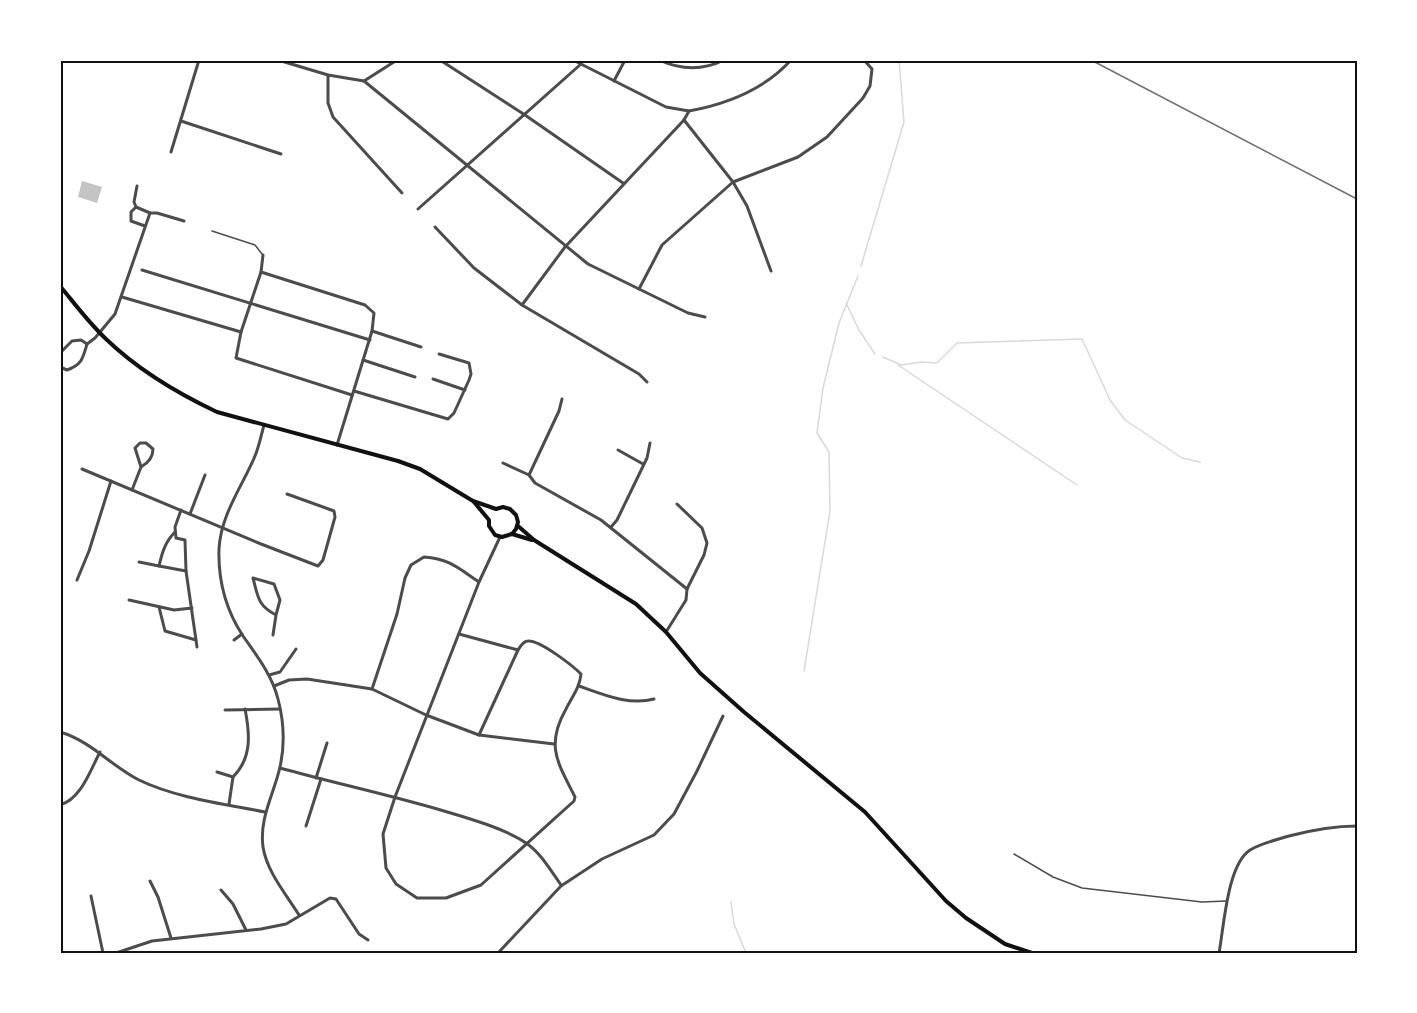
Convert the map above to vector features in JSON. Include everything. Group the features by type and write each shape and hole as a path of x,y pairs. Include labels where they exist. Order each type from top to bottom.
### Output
{"main road":[{"path":"60,286 99,332 162,382 217,412 420,469 473,501 496,509 507,508 513,512 518,526 534,540 636,604 666,632 708,681 865,812 946,901 966,918 1005,944 1032,953"},
{"path":"473,501 489,520"},
{"path":"496,509 491,513 489,526 497,536 512,534 534,540"},
{"path":"512,534 518,526"}],"street":[{"path":"171,152 199,60"},
{"path":"278,60 328,75 364,81 588,264 688,313 705,317"},
{"path":"364,81 398,60"},
{"path":"440,60 624,183"},
{"path":"573,60 666,107 689,111 712,106 751,91 771,79 791,60"},
{"path":"614,81 624,60"},
{"path":"658,60 677,67 697,68 724,60"},
{"path":"639,290 662,245 733,182 798,157 827,137 855,108 870,86 872,69 864,60"},
{"path":"418,209 581,64"},
{"path":"328,75 328,103 333,117 402,193"},
{"path":"522,305 565,247 684,120 689,111"},
{"path":"684,120 733,182 747,206 771,271"},
{"path":"181,121 281,153"},
{"path":"138,186 134,202 136,207 150,213 184,221"},
{"path":"136,207 131,212 131,221 145,226"},
{"path":"60,367 67,370 77,366 87,344 95,339 115,314 150,213"},
{"path":"435,227 474,268 522,305 639,374 647,382"},
{"path":"262,255 261,272 236,358 352,395"},
{"path":"142,270 370,340"},
{"path":"261,272 364,305 374,313 370,340 337,445"},
{"path":"122,297 242,332"},
{"path":"372,331 421,347"},
{"path":"60,353 72,341 81,340 87,344"},
{"path":"354,391 448,418 454,413 471,374 469,363 440,354"},
{"path":"363,360 415,377"},
{"path":"433,379 465,390"},
{"path":"529,475 559,411 562,399"},
{"path":"264,425 254,457 236,491 223,528 219,550 220,576 224,597 231,615 269,675 280,709 284,736 280,768 265,812 262,832 265,855 299,915"},
{"path":"132,490 141,467 135,448 140,443 146,443 153,449 153,453 147,464 141,467"},
{"path":"611,527 617,520 643,464 650,443"},
{"path":"618,450 643,464"},
{"path":"503,463 529,475 535,483 611,527 687,589"},
{"path":"82,469 318,566 323,560 334,511 286,494"},
{"path":"190,514 205,475"},
{"path":"77,580 89,551 111,481"},
{"path":"666,632 686,600 687,589 704,555 707,543 702,528 677,504"},
{"path":"159,566 163,550 175,530 181,510"},
{"path":"175,530 176,538 185,540 186,571 197,647"},
{"path":"479,735 518,650 528,641 540,645 581,674 579,686 564,712 554,744 558,761 574,801 481,885 446,898 417,898 396,884 386,868 383,834 426,715 497,536"},
{"path":"372,689 397,614 405,578 411,566 424,557 439,558 448,561 479,582"},
{"path":"139,562 186,571"},
{"path":"273,635 280,600 274,584 253,578 258,600 265,609 276,615"},
{"path":"129,600 174,610 192,608"},
{"path":"159,608 165,631 196,639"},
{"path":"234,640 242,634"},
{"path":"459,634 518,650"},
{"path":"269,675 280,672 296,649"},
{"path":"274,686 289,680 307,679 372,689 426,715 479,735 554,744"},
{"path":"579,686 606,696 631,701 642,702 654,699"},
{"path":"229,804 233,777 244,763 248,748 249,728 245,709"},
{"path":"225,710 280,709"},
{"path":"498,953 561,886 602,859 654,835 674,814 698,771 723,716"},
{"path":"60,732 83,741 136,778 150,785 176,793 265,812"},
{"path":"306,826 327,743"},
{"path":"60,805 69,802 75,796 100,752"},
{"path":"280,768 476,820 526,843 545,862 561,886"},
{"path":"217,772 233,777"},
{"path":"1219,953 1234,870 1248,851 1265,843 1315,829 1357,826"},
{"path":"150,880 171,938"},
{"path":"221,890 233,904 246,930"},
{"path":"92,896 103,953"},
{"path":"116,953 152,941 286,924 330,898 336,899 359,934 368,940"}],"lane":[{"path":"212,231 255,244 262,255"},
{"path":"1014,854 1053,877 1082,888 1202,902 1227,901"}],"building":[{"path":"82,181 102,187 97,203 78,197"}],"waterway":[{"path":"861,266 904,122 899,60"},
{"path":"804,671 830,511 829,452 817,433 823,388 839,323 858,276"},
{"path":"846,303 859,330 875,354"},
{"path":"883,357 901,365 921,362 937,363 957,343 1082,339 1110,400 1125,420 1182,458 1200,462"},
{"path":"898,365 1077,485"},
{"path":"731,902 734,924 746,953"}],"railway":[{"path":"1091,60 1357,199"}]}
